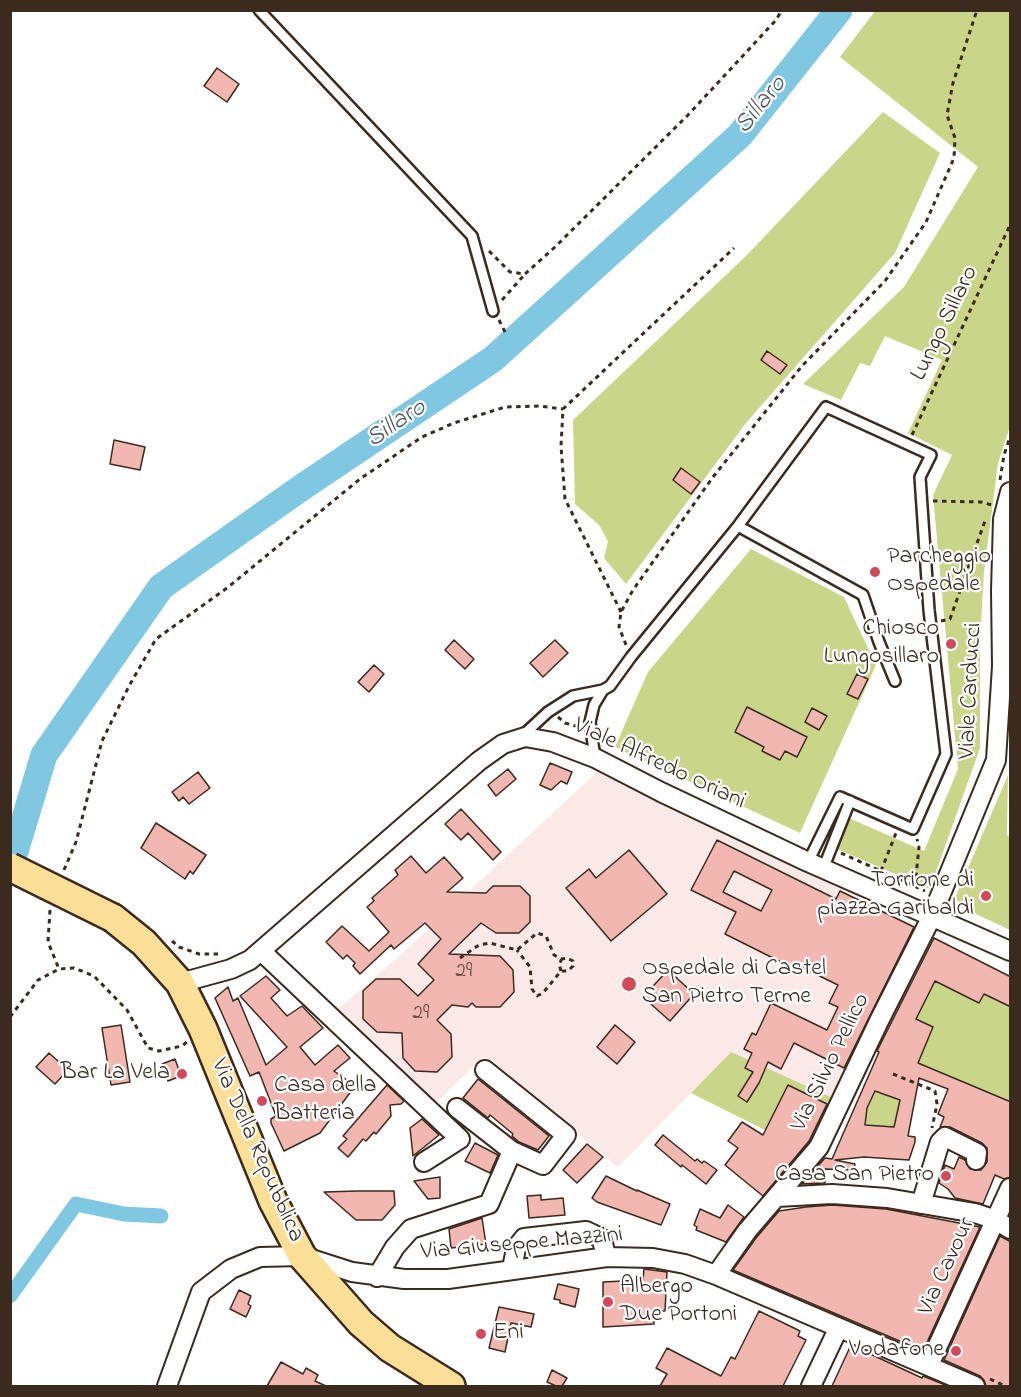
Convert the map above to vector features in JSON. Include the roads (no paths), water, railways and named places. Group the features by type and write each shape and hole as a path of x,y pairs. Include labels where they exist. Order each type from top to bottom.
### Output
{"main road":[{"name":"Via Della Repubblica","path":"10,867 113,918 144,943 180,983 203,1029 273,1200 302,1256 361,1323 390,1347 451,1386"}],"street":[{"name":"Viale Carducci","path":"931,918 939,893 996,760 1006,668 1001,579 1002,501"},
{"name":"Viale Alfredo Oriani","path":"519,738 536,738 553,742 596,758 661,792 816,866 1011,951"},
{"path":"180,983 231,969 250,960 479,761 503,744 519,738"},
{"name":"Via Silvio Pellico","path":"716,1275 747,1231 819,1147 931,918"},
{"path":"261,951 460,1139 424,1162"},
{"path":"458,1108 512,1150 543,1165 566,1135 485,1070"},
{"path":"921,1204 940,1142 945,1137 977,1154 976,1160"},
{"path":"377,1277 395,1247 411,1229 489,1204 512,1150"},
{"name":"Via Cavour","path":"929,1365 1003,1225 1011,1188"},
{"path":"777,1197 832,1194 887,1198 975,1213 1003,1225"},
{"path":"512,1269 516,1248 524,1238 586,1231 601,1238 607,1257"},
{"name":"Via Giuseppe Mazzini","path":"167,1386 201,1292 231,1269 260,1257 302,1256 352,1272 404,1279 448,1279 607,1257 653,1258 686,1264 975,1386"},
{"path":"812,1386 838,1329"}],"lane":[{"path":"260,10 472,236 482,265 493,311"},
{"path":"519,738 550,711 573,696 603,690 610,686 738,526 826,408 931,455 920,477 931,623 946,754 913,828 840,797 816,866"},
{"path":"738,526 863,595 895,681"},
{"path":"596,758 590,722 594,705 603,690"},
{"path":"816,866 831,849 850,801"}],"waterway":[{"name":"Sillaro","path":"10,868 44,755 161,587 301,488 493,359 740,135 839,10"},
{"path":"10,1296 76,1204 124,1214 161,1216"}],"place":[{"name":"Parcheggio Ospedale","path":"875,572"},
{"name":"Chiosco Lungosillaro","path":"951,644"},
{"name":"Torrione di piazza Garibaldi","path":"986,896"},
{"name":"Ospedale di Castel San Pietro Terme","path":"629,984"},
{"name":"Bar La Vela","path":"182,1074"},
{"name":"Casa della Batteria","path":"262,1101"},
{"name":"Casa San Pietro","path":"946,1176"},
{"name":"Albergo Due Portoni","path":"608,1302"},
{"name":"Eni","path":"481,1334"},
{"name":"Vodafone","path":"956,1351"}]}
